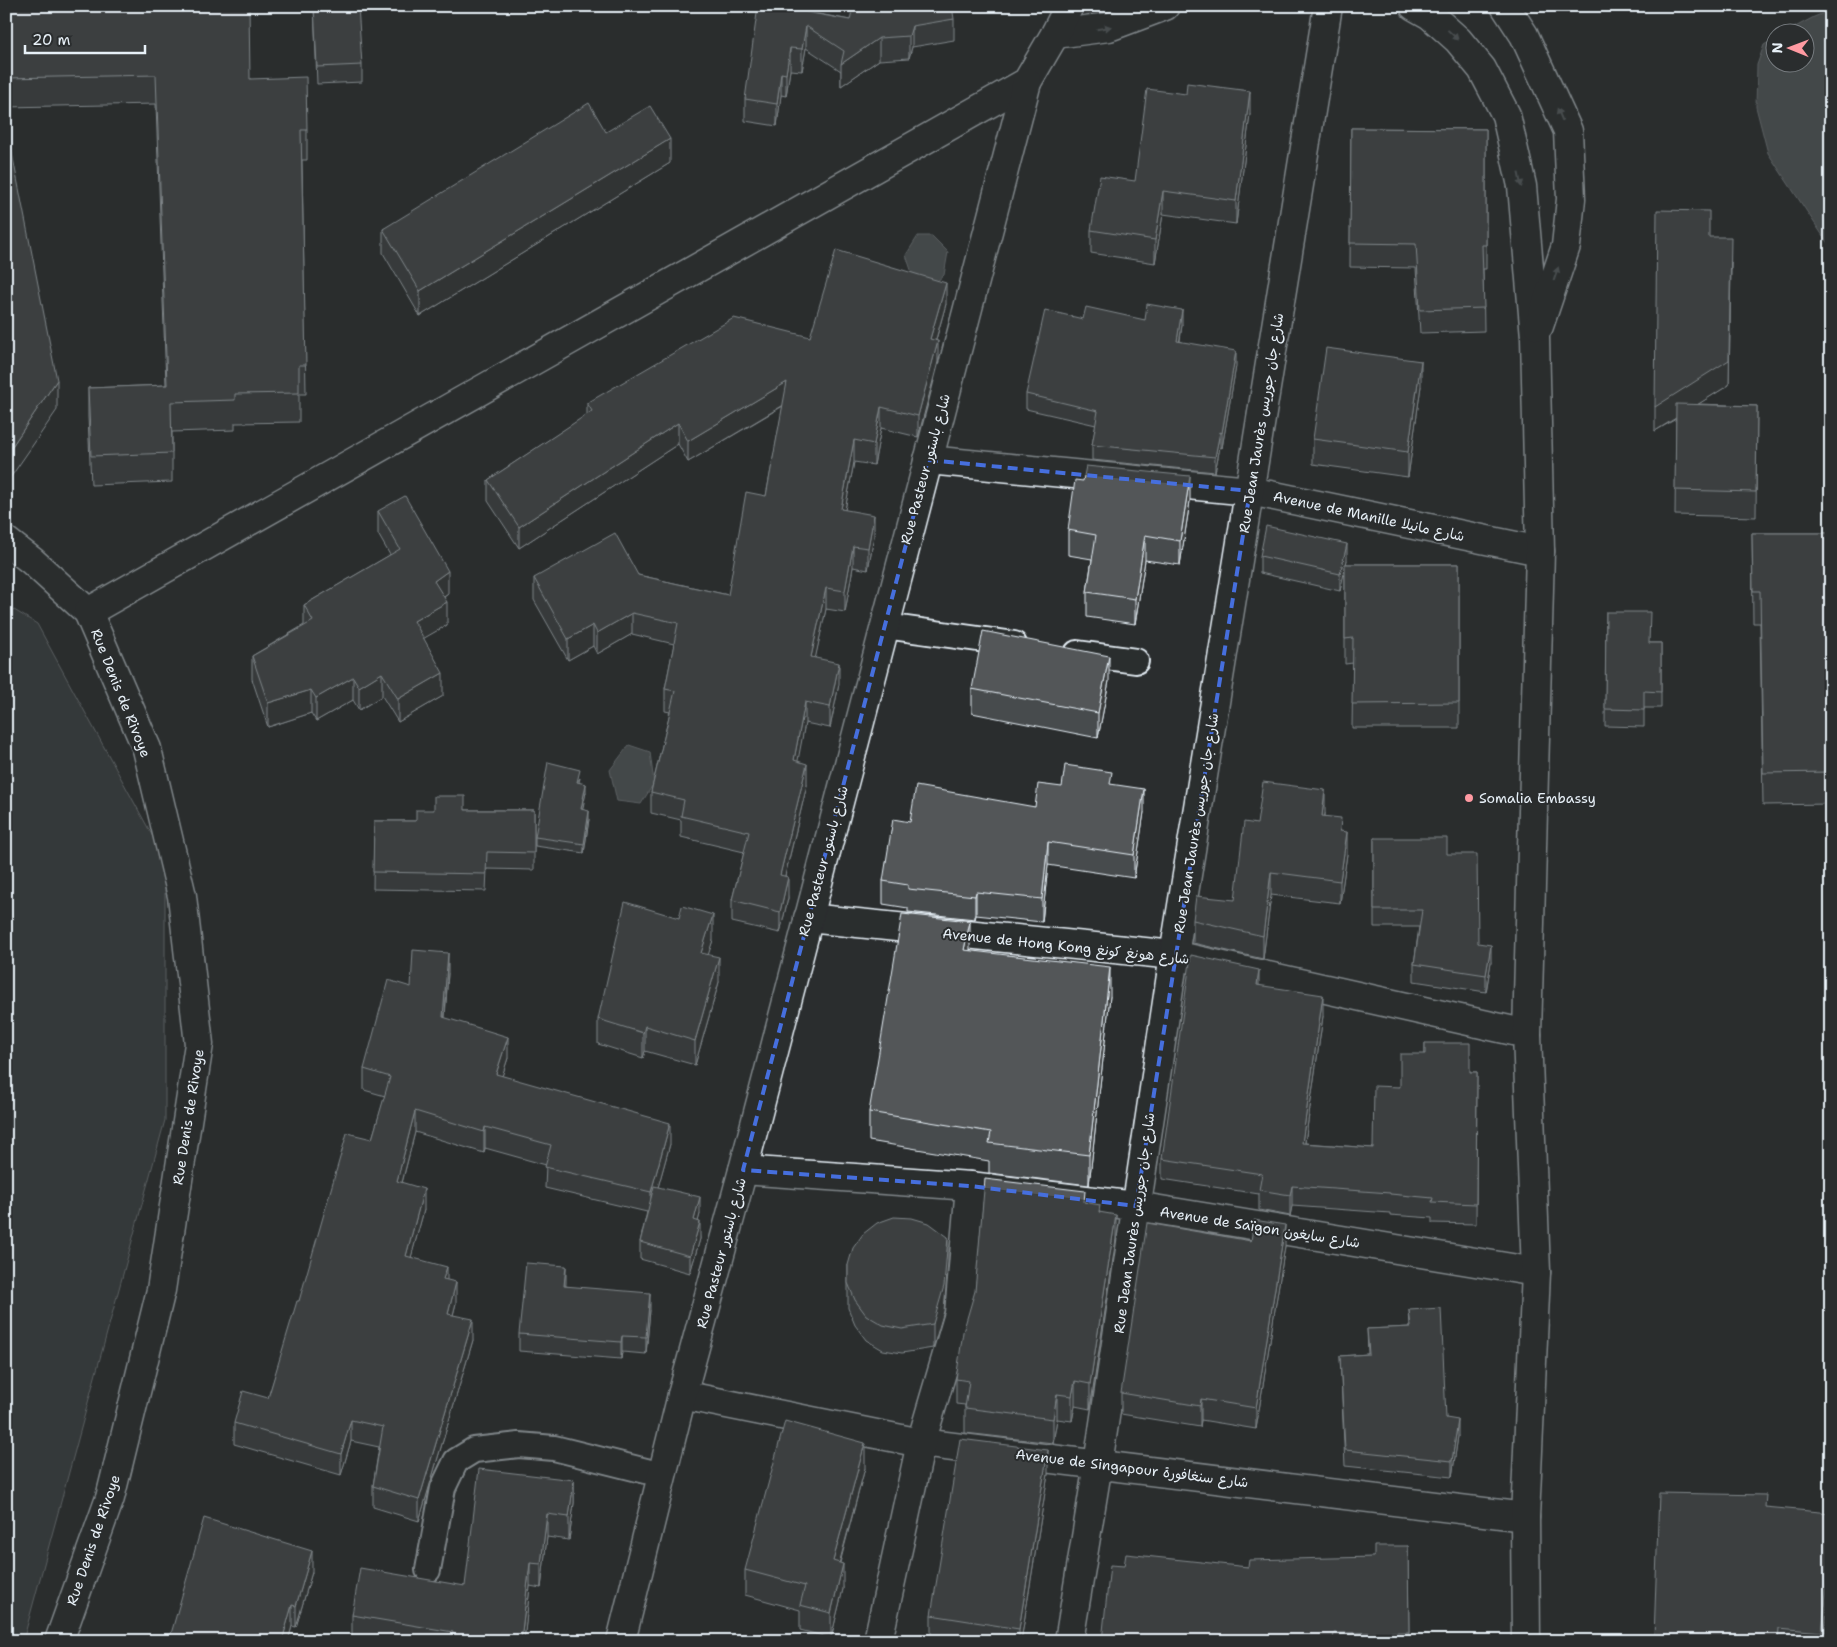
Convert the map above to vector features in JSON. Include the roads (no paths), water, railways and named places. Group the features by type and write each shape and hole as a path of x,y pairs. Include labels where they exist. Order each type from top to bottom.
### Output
{"street":[{"path":"88,612 1027,82 1069,6"},
{"path":"1055,34 1109,27 1165,6"},
{"name":"Rue Jean Jaurès شارع جان جوريس","path":"1069,1641 1098,1464 1174,955 1328,6"},
{"path":"1414,6 1430,15 1458,40 1482,68 1506,115 1522,186 1535,337 1540,551 1527,1034 1536,1272 1525,1517 1526,1641"},
{"path":"1505,6 1524,35 1568,132 1571,199 1566,246 1535,337"},
{"name":"Rue Pasteur شارع باستور","path":"628,1640 662,1475 682,1395 743,1170 1027,82"},
{"name":"Avenue de Manille شارع مانيلا","path":"928,460 1250,491 1540,551"},
{"name":"Rue Denis de Rivoye","path":"6,541 32,561 88,612 146,749 182,896 199,1044 161,1290 110,1498 59,1641"},
{"name":"Avenue de Hong Kong شارع هونغ كونغ","path":"808,918 1174,955 1527,1034"},
{"name":"Avenue de Saïgon شارع سايغون","path":"743,1170 970,1186 1136,1206 1536,1272"},
{"path":"878,1641 921,1443 960,1314 970,1186"},
{"name":"Avenue de Singapour شارع سنغافورة","path":"682,1395 921,1443 1525,1517"}],"lane":[{"path":"885,626 1136,661"},
{"path":"428,1570 443,1488 456,1461 474,1450 519,1445 554,1448 662,1475"}],"place":[{"name":"Somalia Embassy","path":"1469,798"}]}
